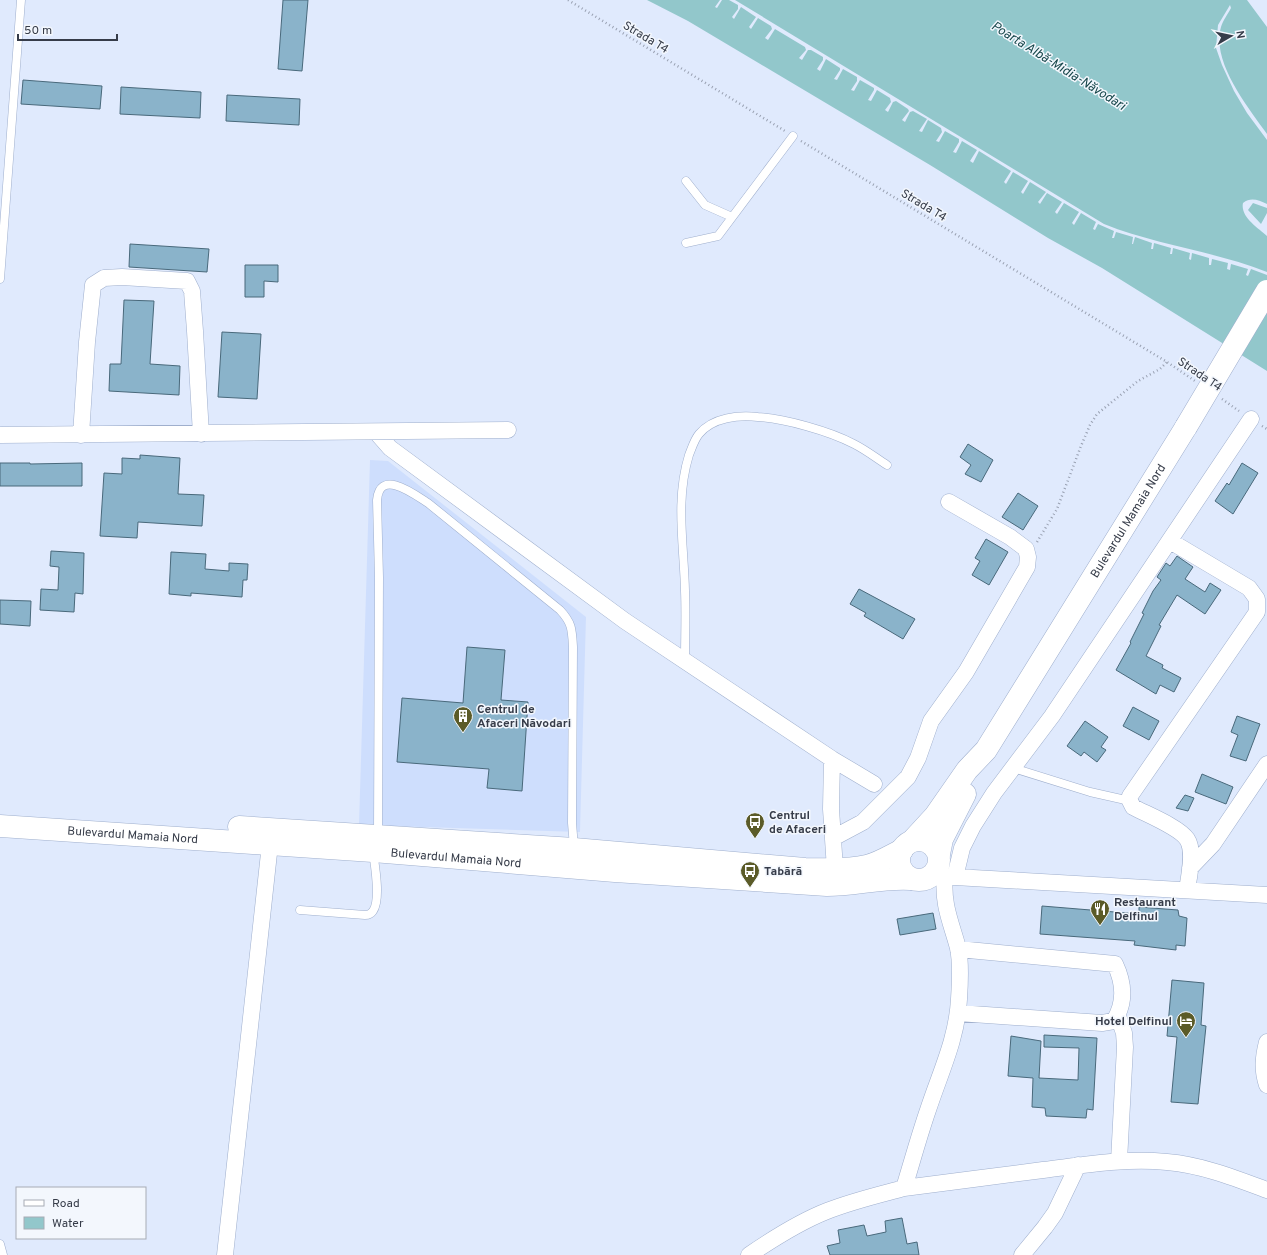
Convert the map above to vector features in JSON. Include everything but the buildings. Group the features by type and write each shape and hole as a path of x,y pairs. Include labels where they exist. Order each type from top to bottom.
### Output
{"main road":[{"name":"Bulevardul Mamaia Nord","path":"944,870 942,839 952,817 976,774 986,750 1186,427 1267,291"},
{"name":"Bulevardul Mamaia Nord","path":"0,826 270,844 376,844 574,848 797,868 835,869 868,866 907,846 935,816 967,770 986,750"},
{"name":"Bulevardul Mamaia Nord","path":"0,810 376,844 615,871 827,885 840,885 895,878 911,879"},
{"path":"918,840 924,840 931,843 936,848 944,870 924,880 911,879 906,875 899,864 899,857 907,846 918,840"}],"street":[{"path":"81,435 87,342 93,285 104,278 122,277 187,281 192,291 201,434"},
{"path":"944,870 958,862 962,848 973,826 994,793 1052,716 1252,419"},
{"path":"0,436 508,430"},
{"path":"376,432 390,448 408,462 625,621 832,759 874,784"},
{"path":"833,838 863,822 908,777 918,758 931,721 966,672 1027,567 1028,557 1026,549 1010,537 949,502"},
{"path":"1170,541 1249,588 1257,599 1257,612 1130,796 1130,801 1133,807 1175,829 1187,839 1191,852 1187,890"},
{"path":"832,759 831,809 835,869"},
{"path":"1190,868 1213,844 1267,764"},
{"path":"225,1255 270,844"},
{"path":"944,870 1267,895"},
{"path":"904,1188 928,1108 951,1045 958,1013 960,983 958,949 943,890 944,870"},
{"path":"958,949 1115,964 1121,977 1122,989 1120,1011 1118,1016 1114,1021 1102,1023 958,1013"},
{"path":"1118,1016 1124,1033 1125,1047 1119,1161"},
{"path":"1267,1042 1263,1065 1267,1086"},
{"path":"749,1255 792,1228 827,1211 904,1188 1078,1165 1119,1161 1168,1162 1188,1165 1222,1174 1267,1190"},
{"path":"1022,1255 1046,1227 1055,1213 1078,1165"}],"lane":[{"path":"0,279 21,0"},
{"path":"686,243 718,236 793,136"},
{"path":"686,181 705,205 732,217"},
{"path":"685,661 685,590 681,536 682,492 686,467 694,442 700,432 713,422 731,417 750,416 769,418 825,432 854,444 887,465"},
{"path":"300,910 365,915 370,914 374,910 376,904 379,577 377,500 378,491 382,486 397,486 428,503 560,610 568,620 572,631 573,647 572,823 574,848"},
{"path":"1013,768 1090,792 1130,801"},
{"path":"0,1244 3,1255"}],"path":[{"name":"Strada T4","path":"568,0 1167,362 1200,384"},
{"path":"1028,557 1057,509 1087,432 1097,414 1138,381 1160,369 1167,362"},
{"name":"Strada T4","path":"1219,397 1267,430"}],"shaded area":[{"path":"370,460 388,461 586,617 580,832 359,825"}],"water":[{"path":"647,0 720,0 715,7 717,8 722,0 729,0 738,5 738,9 732,17 734,19 741,7 756,17 749,27 751,29 758,18 771,26 772,29 765,38 768,40 775,29 805,47 806,50 799,58 802,60 808,50 811,50 823,57 823,60 817,69 820,71 826,59 840,68 834,79 837,80 843,69 857,77 857,81 851,90 854,91 860,80 874,88 868,100 871,101 877,90 890,98 891,102 885,110 888,112 893,102 896,101 909,111 902,120 905,122 910,112 913,111 927,119 919,131 922,132 928,120 941,128 942,132 936,141 939,142 945,131 959,139 959,142 953,152 956,153 962,141 977,150 970,161 973,163 979,151 1011,171 1004,182 1006,184 1013,172 1028,181 1021,192 1023,194 1030,182 1046,192 1038,202 1040,204 1047,193 1062,202 1055,212 1057,214 1064,203 1079,212 1072,223 1074,225 1081,213 1096,222 1093,229 1095,230 1098,224 1114,231 1112,238 1114,238 1116,232 1133,237 1132,244 1135,237 1152,243 1151,249 1153,249 1154,243 1171,248 1170,254 1172,254 1173,248 1190,253 1189,259 1191,260 1192,253 1209,258 1209,265 1211,265 1212,259 1228,263 1227,269 1230,270 1231,264 1248,269 1246,275 1248,276 1251,269 1267,275 1267,371 1102,268 1048,238 930,165 688,21"},
{"name":"Poarta Albă-Midia-Năvodari","path":"735,0 1247,0 1267,27 1267,134 1241,98 1226,69 1221,55 1219,41 1221,27 1231,8 1230,5 1218,25 1216,48 1234,91 1247,113 1267,140 1267,204 1258,200 1249,200 1243,203 1243,208 1244,213 1250,222 1267,236 1267,272 1104,224"},
{"path":"1253,203 1267,208 1267,213 1261,224 1248,210"}],"place":[{"name":"Centrul de Afaceri Năvodari","path":"463,733"},
{"name":"Centrul de Afaceri","path":"755,839"},
{"name":"Tabără","path":"750,888"},
{"name":"Restaurant Delfinul","path":"1100,926"},
{"name":"Hotel Delfinul","path":"1186,1038"}]}
